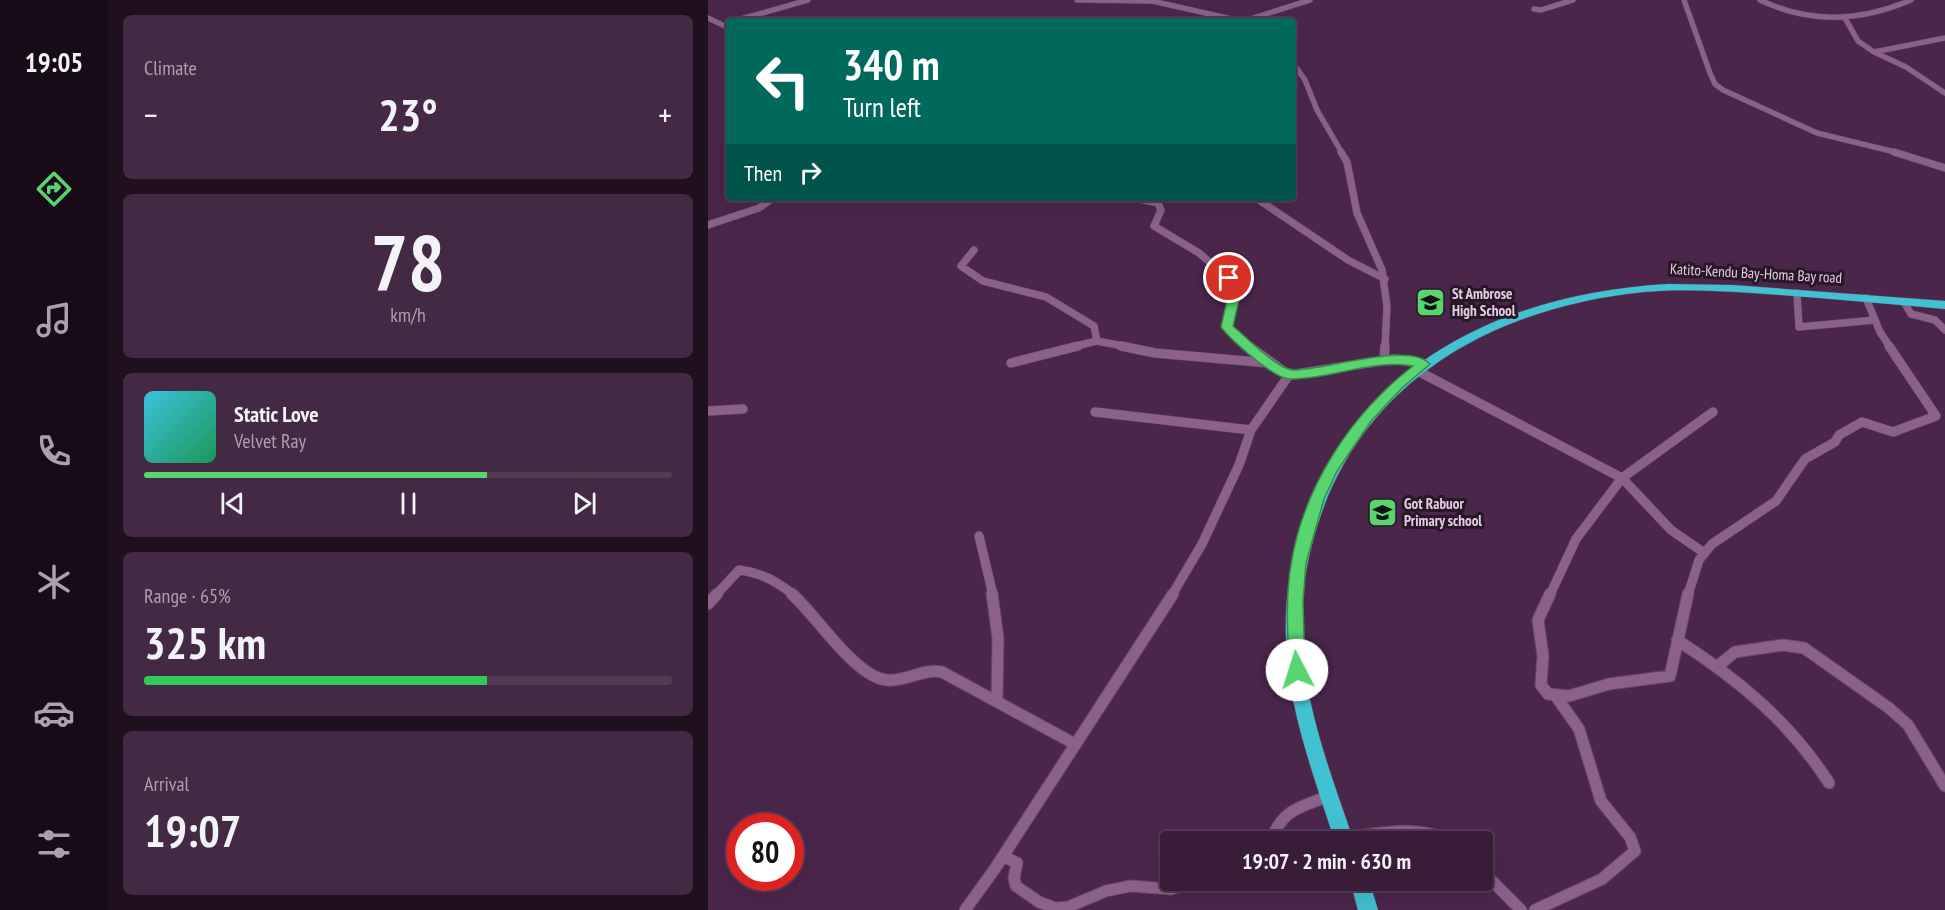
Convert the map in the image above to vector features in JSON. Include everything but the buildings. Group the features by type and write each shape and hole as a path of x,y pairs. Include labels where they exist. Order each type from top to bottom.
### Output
{"highway":[{"name":"Katito-Kendu Bay-Homa Bay road","path":"1342,831 1302,704 1295,654 1295,602 1299,563 1317,499 1349,440 1381,401 1420,367 1463,340 1500,323 1591,296 1671,288 1797,293 1945,305"},
{"path":"1362,891 1368,910"}],"street":[{"path":"745,18 808,0"},
{"path":"1077,0 1152,1 1227,18"},
{"path":"1261,18 1310,0"},
{"path":"1534,9 1541,10 1573,0"},
{"path":"1684,0 1710,73 1715,84 1723,90 1817,133 1895,152 1945,168"},
{"path":"1760,0 1800,15 1845,18 1867,15 1911,0"},
{"path":"1186,10 1190,3"},
{"path":"708,18 726,25"},
{"path":"1845,18 1858,41 1874,52 1912,70 1945,93"},
{"path":"1874,52 1915,46 1945,38"},
{"path":"1296,67 1305,80 1317,110 1347,162 1357,213 1384,279 1387,306 1384,360"},
{"path":"708,225 759,208 769,201"},
{"path":"1148,201 1158,203 1161,210 1154,226 1158,230 1199,253 1234,283 1236,287 1227,327 1269,363 1289,375 1384,360 1401,359 1420,367 1622,478 1671,530 1703,552"},
{"path":"1260,201 1348,260 1384,279"},
{"path":"974,250 961,266 966,272 983,281 1030,291 1060,304 1094,326 1097,340"},
{"path":"1797,293 1799,327 1875,320"},
{"path":"1713,412 1622,478 1606,496 1576,539 1540,610 1538,620 1543,656 1541,685 1548,694 1569,696 1638,679 1670,676 1677,640 1703,552 1774,502 1787,488 1800,464 1814,451 1833,444 1839,439 1839,435 1857,423 1862,422 1893,432 1914,422 1941,415 1891,350 1866,298"},
{"path":"1904,302 1911,314 1935,320 1945,330"},
{"path":"1011,363 1097,340 1155,353 1269,363"},
{"path":"965,910 1150,633 1202,544 1239,465 1251,430 1289,375"},
{"path":"708,411 742,409"},
{"path":"1095,412 1251,430"},
{"path":"979,537 992,576 1000,669 997,700"},
{"path":"708,604 734,574 739,570 748,570 782,584 874,677 900,680 937,670 997,700 1075,744"},
{"path":"1677,640 1719,665 1794,732 1812,753 1829,783"},
{"path":"1719,665 1735,652 1783,645 1804,648 1889,708 1908,725 1945,786"},
{"path":"1535,910 1592,885 1626,862 1635,851 1634,844 1625,830 1600,799 1576,720 1555,695"},
{"path":"1274,831 1278,821 1299,808 1329,796"},
{"path":"1003,856 1017,863 1014,878 1016,886 1039,902 1054,908 1068,907 1106,891 1130,886 1160,888"},
{"path":"1493,882 1521,910"}],"place":[{"name":"St Ambrose High School","path":"1431,302"},
{"name":"Got Rabuor Primary school","path":"1383,512"}],"route":[{"path":"1229,278 1236,287 1227,322 1230,332 1269,363 1289,375 1394,359 1424,364 1397,385 1366,418 1331,469 1317,499 1299,563 1295,602 1297,670"}]}
